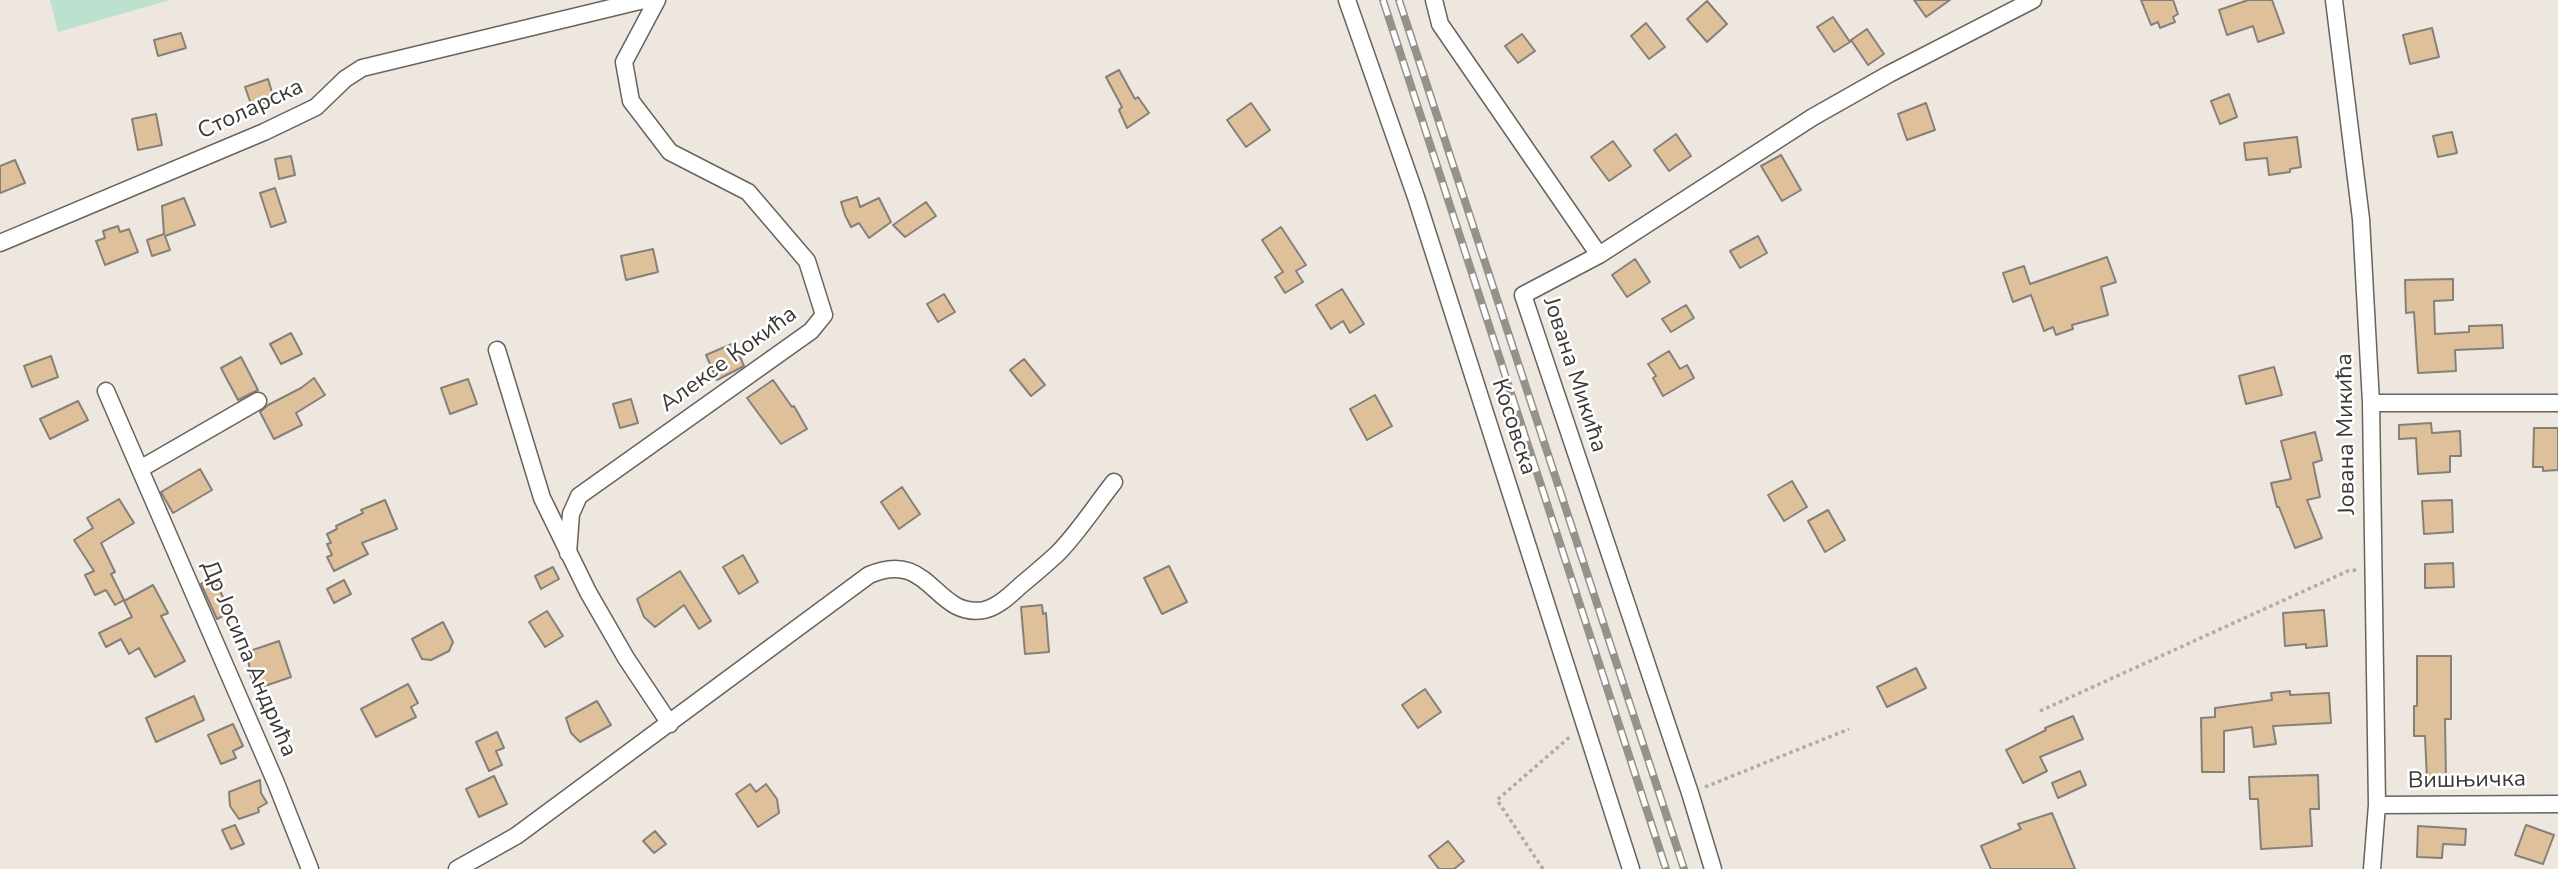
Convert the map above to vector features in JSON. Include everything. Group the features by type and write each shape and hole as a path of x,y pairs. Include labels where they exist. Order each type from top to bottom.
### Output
{"street":[{"name":"Столарска","path":"0,243 252,138 306,112 316,107 345,79 362,68 644,0"},
{"name":"Алексе Кокића","path":"568,553 571,513 579,496 811,331 824,315 807,261 748,192 670,152 631,101 624,62 657,0"},
{"name":"Косовска","path":"1347,0 1416,197 1631,869"},
{"path":"1434,0 1440,24 1599,255"},
{"name":"Јована Микића","path":"1713,869 1523,295 1599,255 1813,117 1889,74 2033,0"},
{"name":"Јована Микића","path":"2334,0 2361,219 2371,403 2377,805 2372,869"},
{"path":"497,350 542,498 588,592 626,658 670,724"},
{"name":"Др Јосипа Андрића","path":"106,391 276,783 310,869"},
{"path":"140,469 258,401"},
{"path":"2371,403 2558,403"},
{"path":"457,869 516,836 869,575 886,568 905,568 921,577 948,601 966,610 986,610 1003,601 1058,553 1114,482"},
{"name":"Вишњичка","path":"2377,805 2558,804"}],"path":[{"path":"2040,711 2348,571 2373,569"},
{"path":"1543,869 1497,800 1584,725"},
{"path":"1690,793 1849,729"}],"green space":[{"path":"50,0 170,0 58,32"}],"building":[{"path":"1914,0 1950,0 1926,17"},
{"path":"2141,0 2173,0 2178,14 2173,17 2175,22 2160,28 2158,22 2151,25"},
{"path":"2248,0 2272,0 2284,33 2258,42 2253,26 2227,35 2219,10"},
{"path":"1707,1 1727,24 1707,42 1687,19"},
{"path":"1833,17 1850,42 1834,52 1817,27"},
{"path":"1646,23 1665,47 1649,59 1631,36"},
{"path":"2432,28 2439,57 2410,64 2403,35"},
{"path":"1867,29 1884,54 1868,65 1851,40"},
{"path":"181,33 186,48 158,56 154,40"},
{"path":"1522,34 1535,51 1518,63 1505,46"},
{"path":"1119,70 1135,99 1138,97 1149,113 1127,128 1119,110 1122,107 1106,77"},
{"path":"268,79 274,99 252,107 245,87"},
{"path":"2229,94 2237,117 2220,124 2211,101"},
{"path":"1251,103 1270,130 1246,147 1227,120"},
{"path":"1926,103 1935,130 1907,140 1898,114"},
{"path":"156,114 162,145 138,150 132,119"},
{"path":"2452,132 2457,153 2438,157 2433,136"},
{"path":"1676,134 1691,156 1669,171 1654,150"},
{"path":"2297,137 2301,167 2290,169 2290,172 2269,175 2267,158 2246,160 2244,143"},
{"path":"1613,141 1631,166 1609,181 1591,157"},
{"path":"1781,155 1801,190 1782,201 1761,166"},
{"path":"291,156 295,175 279,179 275,159"},
{"path":"15,160 25,183 0,193 0,166"},
{"path":"275,188 286,222 271,227 260,193"},
{"path":"857,197 860,207 879,198 891,222 869,238 859,223 851,227 841,202"},
{"path":"184,198 195,225 165,236 170,250 152,256 147,240 164,234 162,206"},
{"path":"926,202 936,216 905,237 893,225"},
{"path":"118,226 120,232 129,229 138,252 105,265 96,241 105,238 103,231"},
{"path":"1281,227 1306,265 1296,271 1303,282 1285,293 1275,277 1283,272 1262,240"},
{"path":"1758,236 1767,253 1740,268 1730,251"},
{"path":"653,249 658,272 626,280 621,256"},
{"path":"2107,257 2116,282 2101,287 2108,315 2072,325 2073,329 2056,335 2053,327 2044,331 2031,295 2013,302 2003,273 2024,266 2030,284"},
{"path":"1635,259 1650,282 1627,297 1612,275"},
{"path":"2453,279 2453,300 2434,301 2435,334 2469,332 2469,326 2502,325 2503,348 2455,350 2456,371 2418,373 2414,312 2406,313 2405,280"},
{"path":"1342,289 1364,324 1350,333 1343,321 1331,329 1316,305"},
{"path":"944,294 955,312 938,322 927,304"},
{"path":"1686,305 1694,318 1671,332 1662,319"},
{"path":"291,333 302,354 281,364 270,344"},
{"path":"734,343 744,366 717,380 706,355"},
{"path":"1669,351 1680,369 1687,365 1694,378 1663,396 1653,378 1656,376 1648,364"},
{"path":"51,356 58,377 32,387 24,366"},
{"path":"241,357 258,390 238,400 221,368"},
{"path":"1024,359 1045,385 1031,396 1010,370"},
{"path":"2274,367 2282,395 2246,404 2239,376"},
{"path":"314,378 325,395 296,413 302,425 274,439 260,412"},
{"path":"468,379 477,404 450,414 441,388"},
{"path":"773,380 792,407 794,406 807,429 781,444 747,398"},
{"path":"1375,395 1392,426 1367,440 1350,409"},
{"path":"631,399 638,423 620,428 613,404"},
{"path":"78,401 88,420 50,439 40,419"},
{"path":"2431,423 2432,433 2460,431 2461,456 2450,456 2450,472 2418,474 2416,438 2399,439 2399,425"},
{"path":"2534,428 2558,428 2558,470 2543,471 2543,467 2533,467"},
{"path":"2315,432 2322,460 2313,463 2320,497 2307,500 2322,538 2295,548 2277,507 2271,483 2291,479 2281,441"},
{"path":"200,469 212,490 173,513 161,492"},
{"path":"1792,481 1807,507 1784,521 1768,495"},
{"path":"902,487 920,514 899,529 881,502"},
{"path":"119,499 134,523 101,543 115,572 111,574 124,600 115,605 106,590 95,595 85,575 94,571 74,540 93,528 87,518"},
{"path":"385,500 397,529 362,543 368,554 334,571 327,557 332,555 327,544 331,543 327,534 337,529 336,526 363,513 361,510"},
{"path":"2452,500 2453,532 2424,534 2422,501"},
{"path":"1828,510 1845,540 1825,552 1808,521"},
{"path":"743,555 758,582 739,594 723,567"},
{"path":"2453,563 2454,587 2425,588 2425,564"},
{"path":"1169,566 1187,602 1162,614 1144,578"},
{"path":"553,567 559,579 541,589 535,576"},
{"path":"680,571 711,621 699,629 684,605 655,627 644,617 637,599"},
{"path":"213,578 231,612 217,619 201,584"},
{"path":"344,580 351,594 334,603 327,589"},
{"path":"153,585 168,613 161,616 185,661 155,677 139,648 129,654 121,639 106,647 99,633 132,617 124,601"},
{"path":"1042,605 1043,614 1046,613 1049,652 1025,654 1021,607"},
{"path":"2324,610 2327,646 2285,646 2283,613"},
{"path":"547,611 563,636 545,647 529,622"},
{"path":"443,622 453,642 449,651 431,660 422,659 412,639"},
{"path":"279,641 291,677 259,688 251,677 247,652"},
{"path":"2417,656 2451,656 2451,719 2445,719 2446,779 2427,780 2425,736 2414,736"},
{"path":"1916,668 1926,688 1887,707 1877,687"},
{"path":"408,684 418,703 411,707 416,717 376,737 361,709"},
{"path":"1425,689 1441,712 1418,728 1402,705"},
{"path":"2290,691 2290,695 2329,693 2331,723 2273,726 2276,744 2254,747 2252,727 2224,731 2224,772 2202,772 2201,718 2215,717 2215,708 2272,700 2271,693"},
{"path":"194,696 204,720 156,742 146,718"},
{"path":"597,701 611,725 580,742 571,733 566,718"},
{"path":"2073,716 2083,739 2040,757 2047,771 2023,783 2006,750"},
{"path":"233,724 243,746 233,751 236,758 221,764 208,735"},
{"path":"497,732 504,748 496,751 502,765 489,771 476,742"},
{"path":"2080,771 2086,785 2058,798 2052,783"},
{"path":"2318,775 2319,809 2310,809 2312,846 2261,849 2258,799 2250,799 2249,777"},
{"path":"494,776 507,804 479,817 466,789"},
{"path":"260,780 261,793 267,803 258,808 259,812 239,819 230,806 229,792"},
{"path":"750,784 756,792 766,784 777,799 779,813 758,827 736,794"},
{"path":"2052,813 2075,869 1991,869 1981,846 2021,829 2018,824"},
{"path":"235,825 244,844 231,849 222,830"},
{"path":"2526,825 2554,835 2543,864 2515,855"},
{"path":"2418,826 2466,829 2465,845 2443,844 2442,858 2417,857"},
{"path":"655,831 666,844 654,853 643,841"},
{"path":"1448,841 1464,861 1454,869 1439,869 1429,856"}],"railway":[{"path":"1383,0 1666,869"},
{"path":"1399,0 1684,869"}]}
